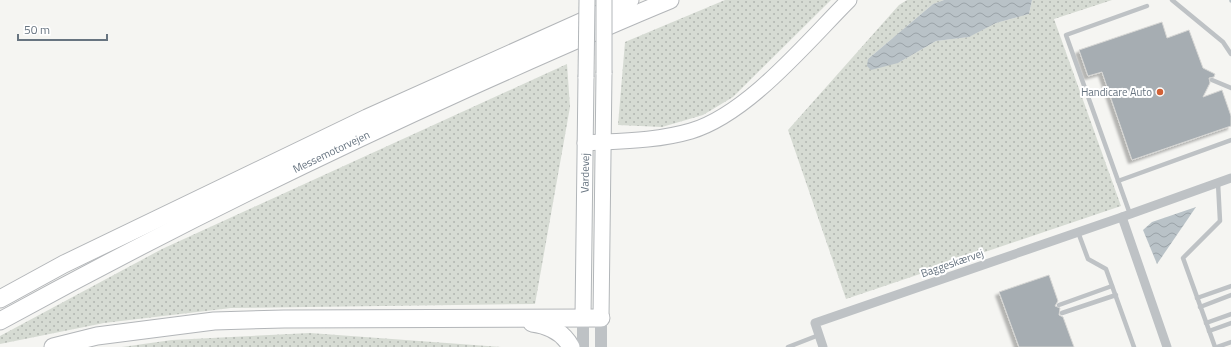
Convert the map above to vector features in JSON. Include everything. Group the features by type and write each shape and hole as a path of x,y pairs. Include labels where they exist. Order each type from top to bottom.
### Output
{"highway":[{"path":"64,264 154,213 343,119 605,0"},
{"name":"Messemotorvejen","path":"0,299 64,264 367,118 630,0"},
{"name":"Messemotorvejen","path":"0,321 73,280 359,138 670,0"},
{"path":"496,318 544,324 558,332 570,347"},
{"path":"53,347 97,336 214,321 292,319 601,318"}],"main road":[{"name":"Vardevej","path":"583,317 587,0"},
{"name":"Vardevej","path":"601,318 605,0"},
{"path":"585,143 664,138 692,130 714,121 740,105 768,81 849,0"}],"street":[{"name":"Baggeskærvej","path":"823,347 815,323 1231,178"},
{"path":"1126,215 1167,347"},
{"name":"Vardevej","path":"583,317 583,347"},
{"name":"Vardevej","path":"601,318 601,347"}],"lane":[{"path":"1172,0 1223,42 1231,54"},
{"path":"1126,215 1118,181 1066,35 1147,6"},
{"path":"1212,80 1231,88"},
{"path":"1118,181 1231,140"},
{"path":"1218,183 1220,221 1182,258 1216,347 1231,342"},
{"path":"1078,232 1088,259 1106,268 1134,347"},
{"path":"1059,305 1112,286"},
{"path":"1197,298 1231,286"},
{"path":"1062,314 1116,295"},
{"path":"1200,307 1231,295"},
{"path":"1206,323 1231,314"},
{"path":"1209,331 1231,323"},
{"path":"788,347 819,335"}],"shaded area":[{"path":"725,0 831,0 733,97 703,115 662,127 618,125 625,42"},
{"path":"907,0 944,0 933,4 868,59 898,63 936,41 968,37 996,23 1029,14 1032,0 1112,0 1054,19 1121,206 846,299 788,130 899,5"},
{"path":"567,64 570,107 535,304 231,308 104,323 0,344 0,336 162,249"},
{"path":"310,333 501,347 122,347 172,340"}],"water":[{"path":"944,0 1032,0 1029,14 996,23 969,37 936,41 898,63 871,70 867,66 868,59 933,4"},
{"path":"1196,207 1157,264 1143,230 1152,222"}],"building":[{"name":"Handicare Auto","path":"1162,22 1167,38 1189,30 1203,68 1215,74 1214,77 1209,78 1210,83 1203,97 1222,90 1231,116 1231,126 1132,160 1102,72 1088,76 1079,50"},
{"path":"1049,275 1058,301 1055,306 1060,308 1059,315 1063,317 1074,347 1019,347 999,292"}],"place":[{"name":"Handicare Auto","path":"1160,92"}]}
